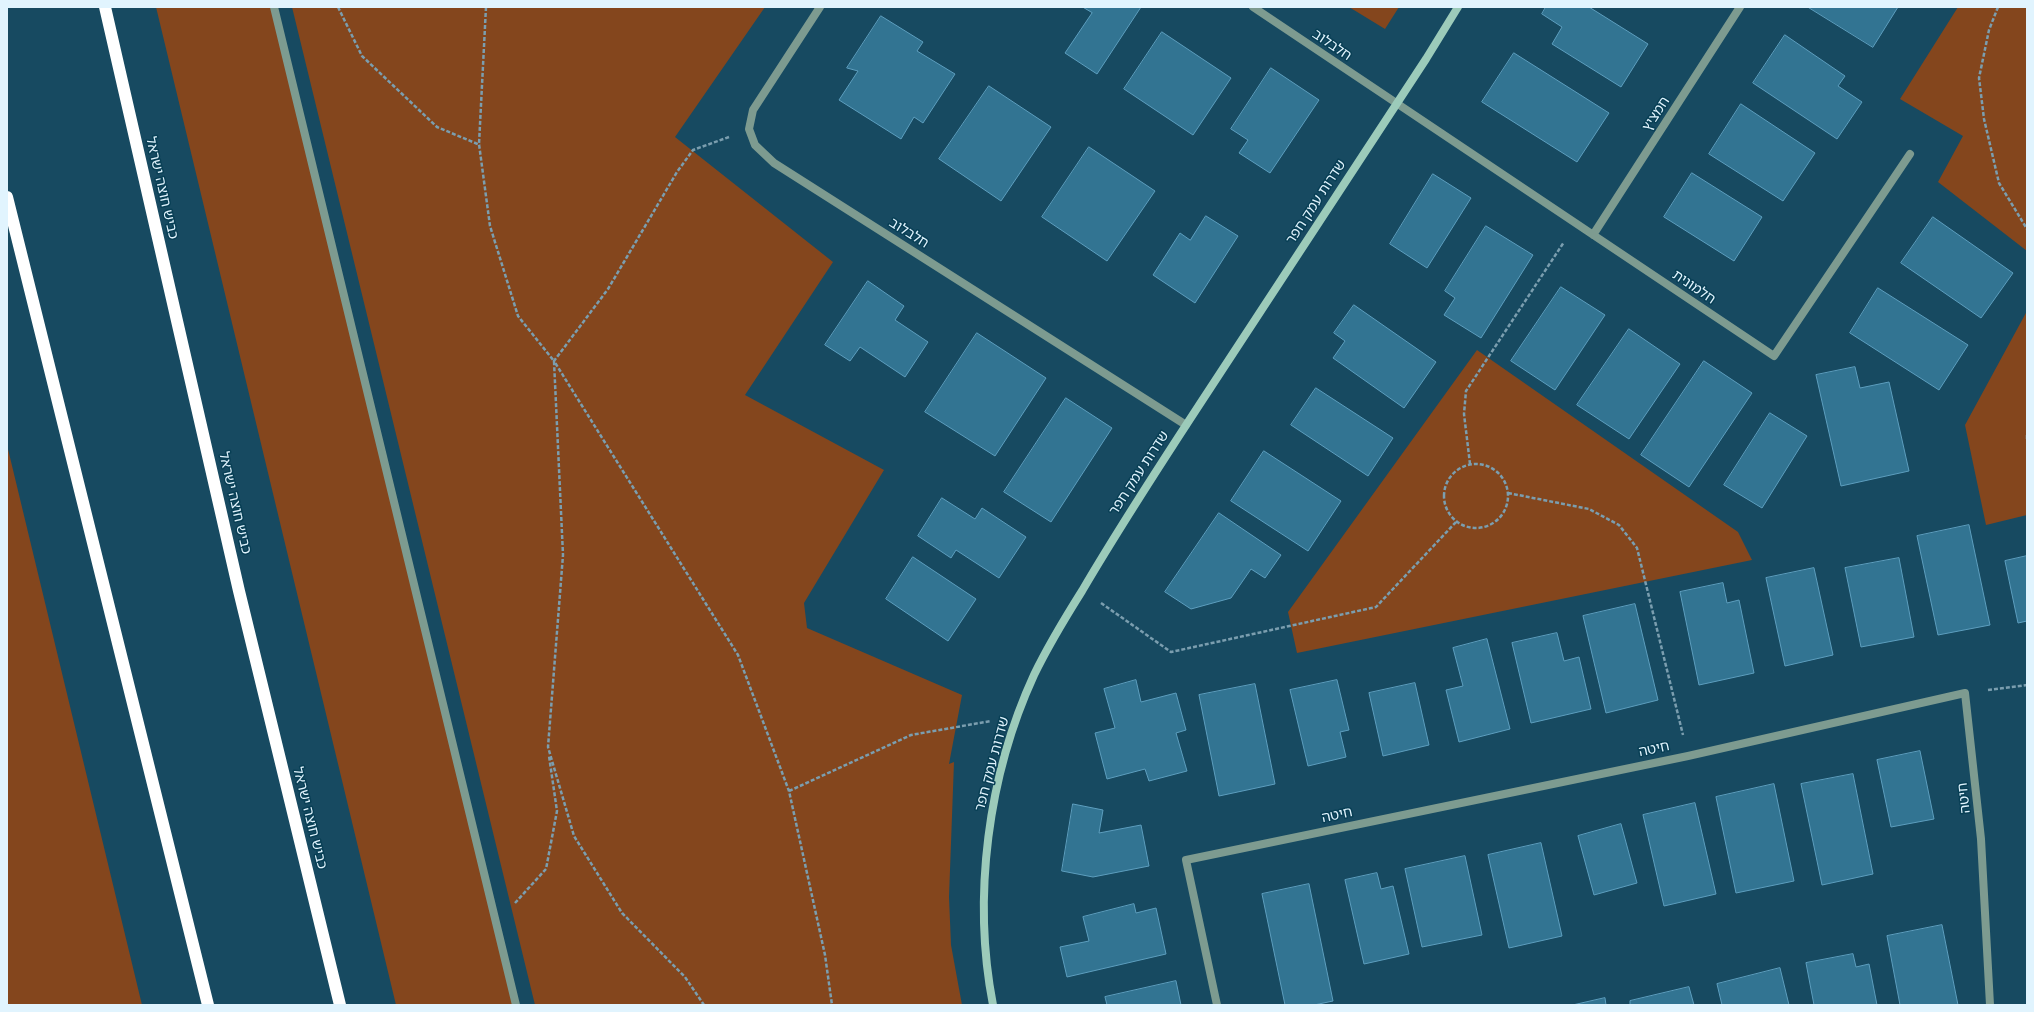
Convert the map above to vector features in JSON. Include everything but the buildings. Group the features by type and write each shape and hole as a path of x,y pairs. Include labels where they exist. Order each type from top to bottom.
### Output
{"highway":[{"name":"כביש חוצה ישראל","path":"105,7 239,591 340,1005"},
{"path":"7,197 208,1005"}],"street":[{"path":"274,7 516,1005"},
{"path":"749,128 753,110 820,7"},
{"name":"חלבלוב","path":"1252,7 1396,104"},
{"name":"שדרות עמק חפר","path":"993,1005 989,982 984,927 984,871 991,816 1002,767 1018,716 1034,675 1082,590 1186,425 1458,7"},
{"name":"חמציץ","path":"1593,235 1740,7"},
{"name":"חלמונית","path":"1396,104 1774,356 1910,154"},
{"name":"חלבלוב","path":"749,128 755,145 774,163 1186,425"},
{"name":"חיטה","path":"1217,1005 1186,860 1688,756 1965,693 1981,839 1990,1005"}],"path":[{"path":"338,7 362,56 438,127 480,145"},
{"path":"486,7 480,145 490,226 518,316 554,361 738,654 789,791 825,955 832,1005"},
{"path":"1998,7 1989,30 1979,78 1984,119 1999,183 2027,229"},
{"path":"496,924 546,869 557,812 548,747 563,555 554,361 608,289 677,172 694,150 749,128"},
{"path":"1470,464 1464,414 1466,391 1576,224"},
{"path":"2027,435 2027,440"},
{"path":"1470,464 1481,464 1500,474 1506,483 1508,493 1507,504 1503,514 1496,522 1476,529 1465,527 1456,522 1448,514 1444,504 1443,494 1451,474 1460,467 1470,464"},
{"path":"1508,493 1589,509 1619,525 1637,548 1688,756"},
{"path":"1082,590 1171,652 1376,607 1456,522"},
{"path":"1965,693 2027,685"},
{"path":"789,791 911,735 1018,716"},
{"path":"548,747 574,836 622,912 686,977 704,1005"}],"shaded area":[{"path":"156,7 273,7 516,1005 396,1005"},
{"path":"292,7 765,7 675,137 833,262 745,395 884,470 804,603 807,628 962,695 949,764 954,762 949,897 951,945 962,1005 535,1005"},
{"path":"1349,7 1399,7 1385,29"},
{"path":"1958,7 2027,7 2027,251 1938,182 1963,136 1900,99"},
{"path":"2027,311 2027,515 1986,525 1965,425"},
{"path":"1477,350 1738,532 1752,560 1297,653 1288,612"},
{"path":"7,445 142,1005 7,1005"}]}
